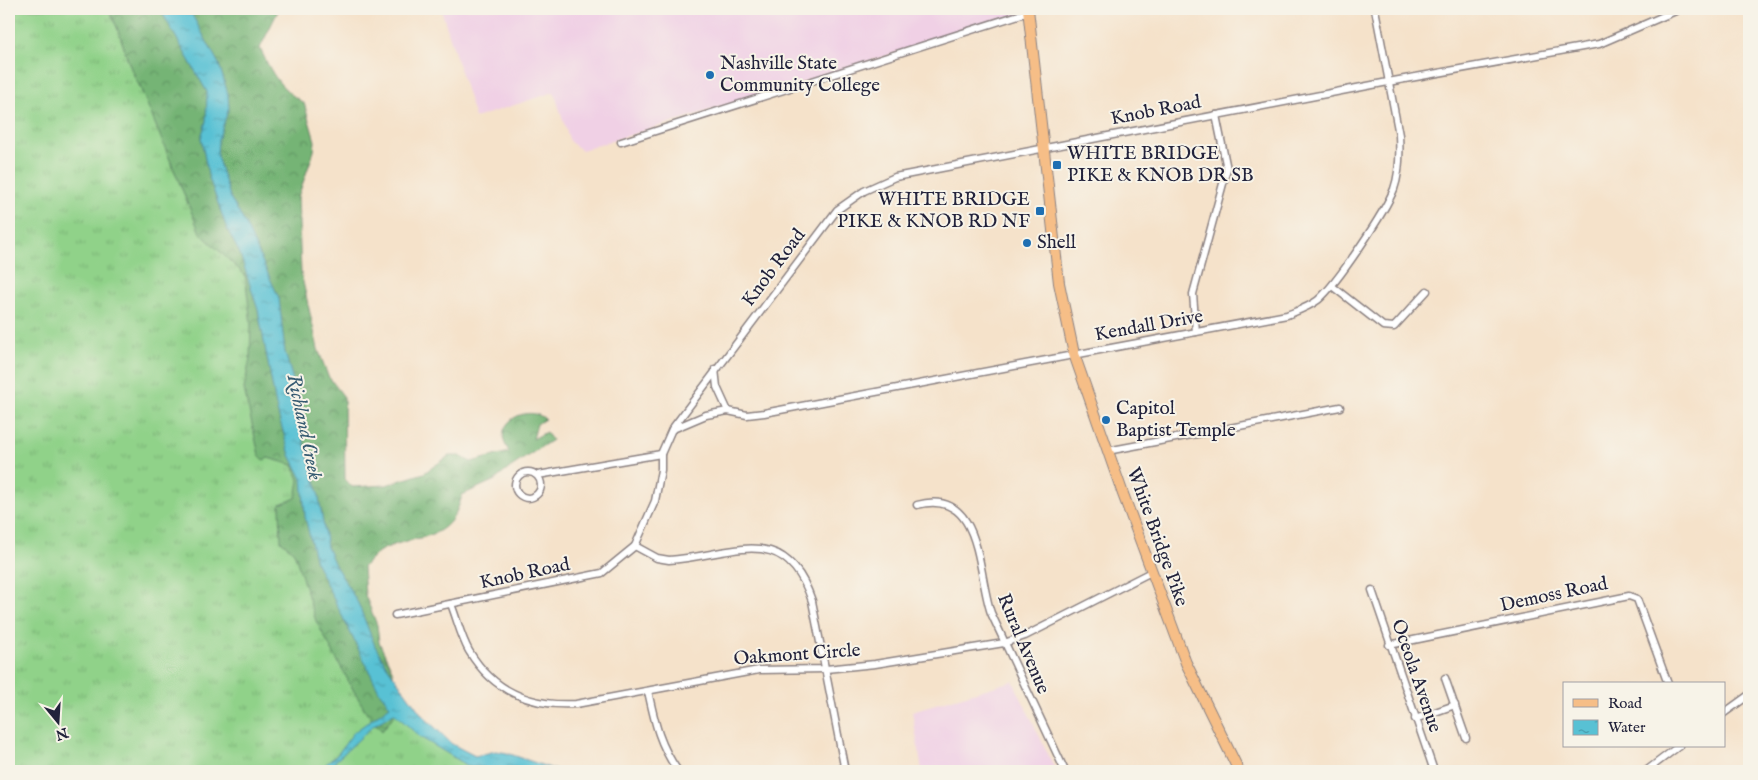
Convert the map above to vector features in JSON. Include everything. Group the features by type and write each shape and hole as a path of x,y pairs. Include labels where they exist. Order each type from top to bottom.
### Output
{"main road":[{"name":"White Bridge Pike","path":"1028,10 1059,283 1074,354 1107,451 1186,664 1239,771"}],"street":[{"name":"Kendall Drive","path":"672,429 706,415 728,411 746,415 764,413 1286,315 1317,300 1332,286 1387,206 1395,186 1400,152 1399,135 1375,9"},
{"name":"Knob Road","path":"395,615 602,572 635,546 654,501 661,470 661,454 672,429 715,369 837,210 864,191 895,177 1388,82 1599,44 1680,9"},
{"path":"621,142 1028,10"},
{"path":"1196,332 1193,294 1227,169 1216,115"},
{"path":"1332,286 1383,326 1394,327 1427,291"},
{"path":"715,369 717,387 728,411"},
{"path":"1107,451 1340,407"},
{"path":"538,475 541,485 537,494 527,498 518,492 515,484 519,476 527,472 538,475 661,454"},
{"name":"Rural Avenue","path":"917,505 937,502 954,508 973,531 986,598 1004,642 1065,771"},
{"path":"635,546 658,558 670,560 742,547 774,550 797,567 806,582 812,601 845,771"},
{"name":"Oakmont Circle","path":"451,604 468,649 488,675 526,700 555,706 576,704 759,670 826,669 875,664 1004,642 1025,636 1151,572"},
{"name":"Oceola Avenue","path":"1372,590 1389,645 1434,771"},
{"name":"Demoss Road","path":"1389,645 1629,596 1637,599 1667,682"},
{"path":"1445,678 1466,738"},
{"path":"648,691 657,734 664,751 678,771"},
{"path":"1726,712 1749,695"},
{"path":"1415,719 1455,705"},
{"path":"1646,771 1676,748"}],"shaded area":[{"name":"Nashville State Community College","path":"441,9 1028,9 1028,12 582,150 570,142 554,92 475,118"},
{"path":"1013,681 1056,771 922,771 912,711"}],"green space":[{"path":"9,9 160,9 240,254 277,411 420,737 508,771 9,771"},
{"path":"108,9 279,9 260,48 277,80 288,92 304,103 315,141 314,151 298,197 301,273 318,349 328,376 344,397 345,479 352,487 386,485 424,473 449,456 460,456 471,462 509,452 503,433 510,421 517,416 531,413 545,419 537,424 533,439 546,432 552,440 495,480 462,495 457,511 442,530 381,550 363,567 365,595 377,625 379,642 393,672 394,715 382,731 370,718 355,693 316,621 294,552 281,541 280,504 296,498 299,480 293,465 268,458 264,460 259,455 244,389 250,358 251,324 245,275 200,233"}],"water":[{"path":"160,9 189,9 219,64 228,94 229,108 218,140 217,156 231,199 245,223 279,298 285,352 299,401 296,414 318,491 327,547 335,565 358,603 375,646 386,665 422,715 452,744 475,756 496,751 559,771 508,771 470,767 420,737 394,713 374,725 325,771 318,771 338,754 353,733 390,706 380,693 316,563 305,517 302,479 290,455 277,411 258,310 240,254 227,229 208,175 201,138 206,121 207,92"}],"place":[{"name":"Nashville State Community College","path":"710,75"},
{"name":"WHITE BRIDGE PIKE & KNOB DR SB","path":"1057,165"},
{"name":"WHITE BRIDGE PIKE & KNOB RD NF","path":"1040,211"},
{"name":"Shell","path":"1027,243"},
{"name":"Capitol Baptist Temple","path":"1106,420"}],"water label":[{"name":"Richland Creek","path":"304,427"}]}
